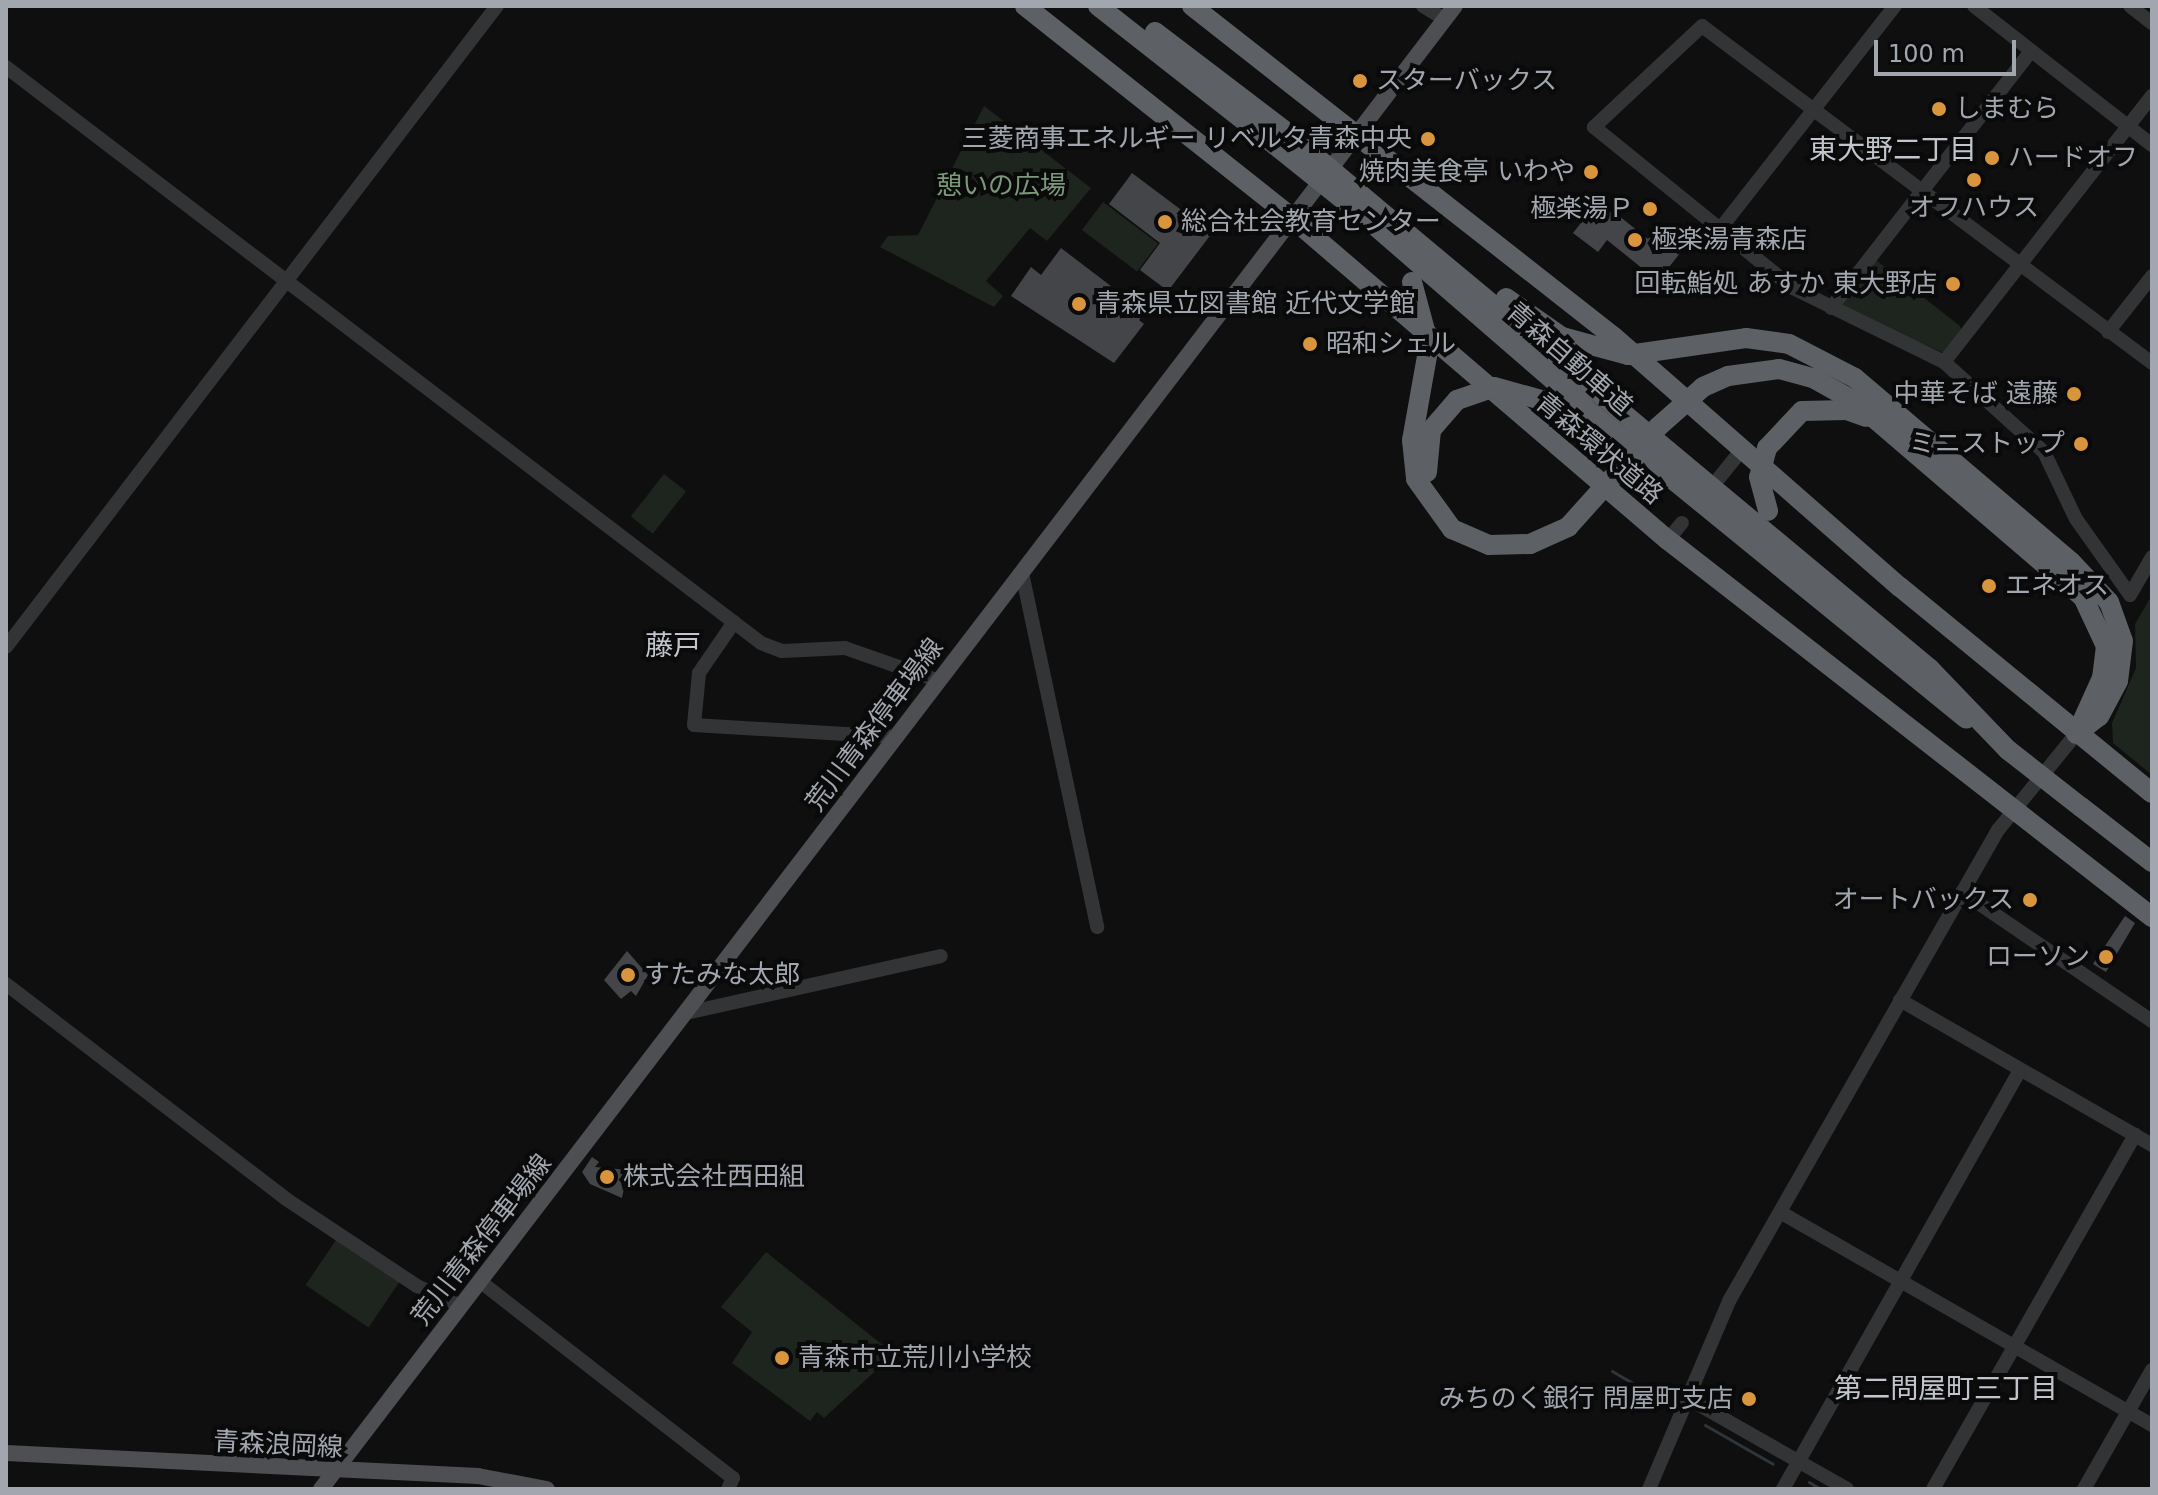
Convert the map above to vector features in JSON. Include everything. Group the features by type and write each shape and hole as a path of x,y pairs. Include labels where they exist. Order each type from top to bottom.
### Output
{"highway":[{"name":"青森環状道路","path":"1025,6 1292,218 1668,540 2014,805 2152,917"},
{"name":"青森自動車道","path":"1098,6 1286,138 1312,174 1369,212"},
{"name":"青森自動車道","path":"1119,6 1286,138 1369,212 1807,580 1929,668 2008,750 2152,862"},
{"path":"1192,6 1614,337 2076,734 2152,793"},
{"path":"1369,212 1562,337 1628,355 1663,355 1733,339 1844,381 1902,419 2071,562 2109,602 2123,641 2118,681 2099,716 2076,734"},
{"path":"1369,212 1412,282 1429,345 1412,440 1416,479 1452,529 1489,545 1530,544 1568,527 1658,427 1703,387 1783,357"},
{"path":"1807,580 1549,402 1494,387 1457,400 1442,413 1426,447 1426,464 1450,514 1484,533 1539,531 1572,511 1652,418 1697,378 1726,365 1783,357 1831,386 1877,422 2067,581 2095,614 2105,662 2076,734"},
{"path":"1807,580 1768,511 1759,477 1767,448 1802,411 1847,410 1877,422"}],"main road":[{"name":"荒川青森停車場線","path":"321,1489 1450,13"},
{"name":"青森浪岡線","path":"6,1453 333,1473 478,1476 547,1489"}],"street":[{"path":"6,647 497,6"},
{"path":"1423,6 1450,13"},
{"path":"1720,229 1895,6"},
{"path":"1974,6 2152,145"},
{"path":"2130,6 2152,23"},
{"path":"2152,363 1920,193 1702,26 1594,127 1793,288 1944,362 2044,452 2076,519 2130,595 2152,557"},
{"path":"1831,308 2031,51"},
{"path":"6,67 771,649 845,648 939,681"},
{"path":"1944,362 2152,96"},
{"path":"2108,332 2152,276"},
{"path":"1719,478 1742,450"},
{"path":"1668,540 1682,523"},
{"path":"1022,573 1097,927"},
{"path":"734,622 699,673 694,725 896,737"},
{"path":"1649,1489 1729,1301 2014,805 2076,734"},
{"path":"1962,892 2152,1021"},
{"path":"686,1013 941,956"},
{"path":"6,984 254,1176 417,1286 461,1306"},
{"path":"1900,1000 2152,1145"},
{"path":"1783,1489 2020,1070"},
{"path":"1933,1489 2135,1135"},
{"path":"1780,1212 2152,1425"},
{"path":"481,1282 733,1478 728,1489"},
{"path":"2084,1489 2152,1370"},
{"path":"1687,1398 1847,1489"}],"green space":[{"name":"憩いの広場","path":"984,106 1091,188 1047,241 1030,228 986,281 1003,296 994,307 880,247 888,236 918,235"},
{"path":"1103,202 1158,244 1137,271 1082,230"},
{"path":"1876,260 1960,326 1962,333 1946,354 1844,309 1842,301"},
{"path":"664,474 686,491 653,534 631,517"},
{"path":"2152,595 2152,775 2113,743 2112,723 2136,668 2135,624"},
{"path":"338,1237 401,1279 369,1328 306,1285"},
{"path":"766,1252 894,1354 824,1418 817,1412 810,1421 732,1363 752,1332 721,1307"}],"building":[{"name":"総合社会教育センター","path":"1132,173 1212,233 1168,291 1140,270 1160,243 1109,204"},
{"name":"極楽湯青森店","path":"1599,200 1648,239 1653,232 1681,252 1658,281 1607,240 1598,252 1573,233"},
{"name":"青森県立図書館 近代文学館","path":"1061,248 1145,312 1139,320 1144,324 1114,363 1011,296 1031,267 1041,275"},
{"path":"2125,916 2135,923 2106,972 2093,964"},
{"name":"すたみな太郎","path":"627,951 648,975 636,996 631,991 621,999 604,980"},
{"name":"株式会社西田組","path":"592,1157 599,1162 595,1167 628,1170 622,1198 590,1184 582,1172"}],"waterway":[{"path":"1612,1371 1667,1403"},
{"path":"1705,1425 1773,1464"},
{"path":"1809,1482 1820,1489"}],"place":[{"name":"スターバックス","path":"1360,81"},
{"name":"しまむら","path":"1939,109"},
{"name":"三菱商事エネルギー リベルタ青森中央","path":"1428,139"},
{"name":"ハードオフ","path":"1992,158"},
{"name":"焼肉美食亭 いわや","path":"1591,172"},
{"name":"オフハウス","path":"1974,180"},
{"name":"極楽湯Ｐ","path":"1650,209"},
{"name":"総合社会教育センター","path":"1165,222"},
{"name":"極楽湯青森店","path":"1635,240"},
{"name":"回転鮨処 あすか 東大野店","path":"1953,284"},
{"name":"青森県立図書館 近代文学館","path":"1079,304"},
{"name":"昭和シェル","path":"1310,344"},
{"name":"中華そば 遠藤","path":"2074,394"},
{"name":"ミニストップ","path":"2081,444"},
{"name":"エネオス","path":"1989,586"},
{"name":"オートバックス","path":"2030,900"},
{"name":"ローソン","path":"2106,957"},
{"name":"すたみな太郎","path":"628,975"},
{"name":"株式会社西田組","path":"607,1177"},
{"name":"青森市立荒川小学校","path":"782,1358"},
{"name":"みちのく銀行 問屋町支店","path":"1749,1399"}],"district":[{"name":"東大野二丁目","path":"1893,150"},
{"name":"藤戸","path":"673,646"},
{"name":"第二問屋町三丁目","path":"1946,1389"}]}
